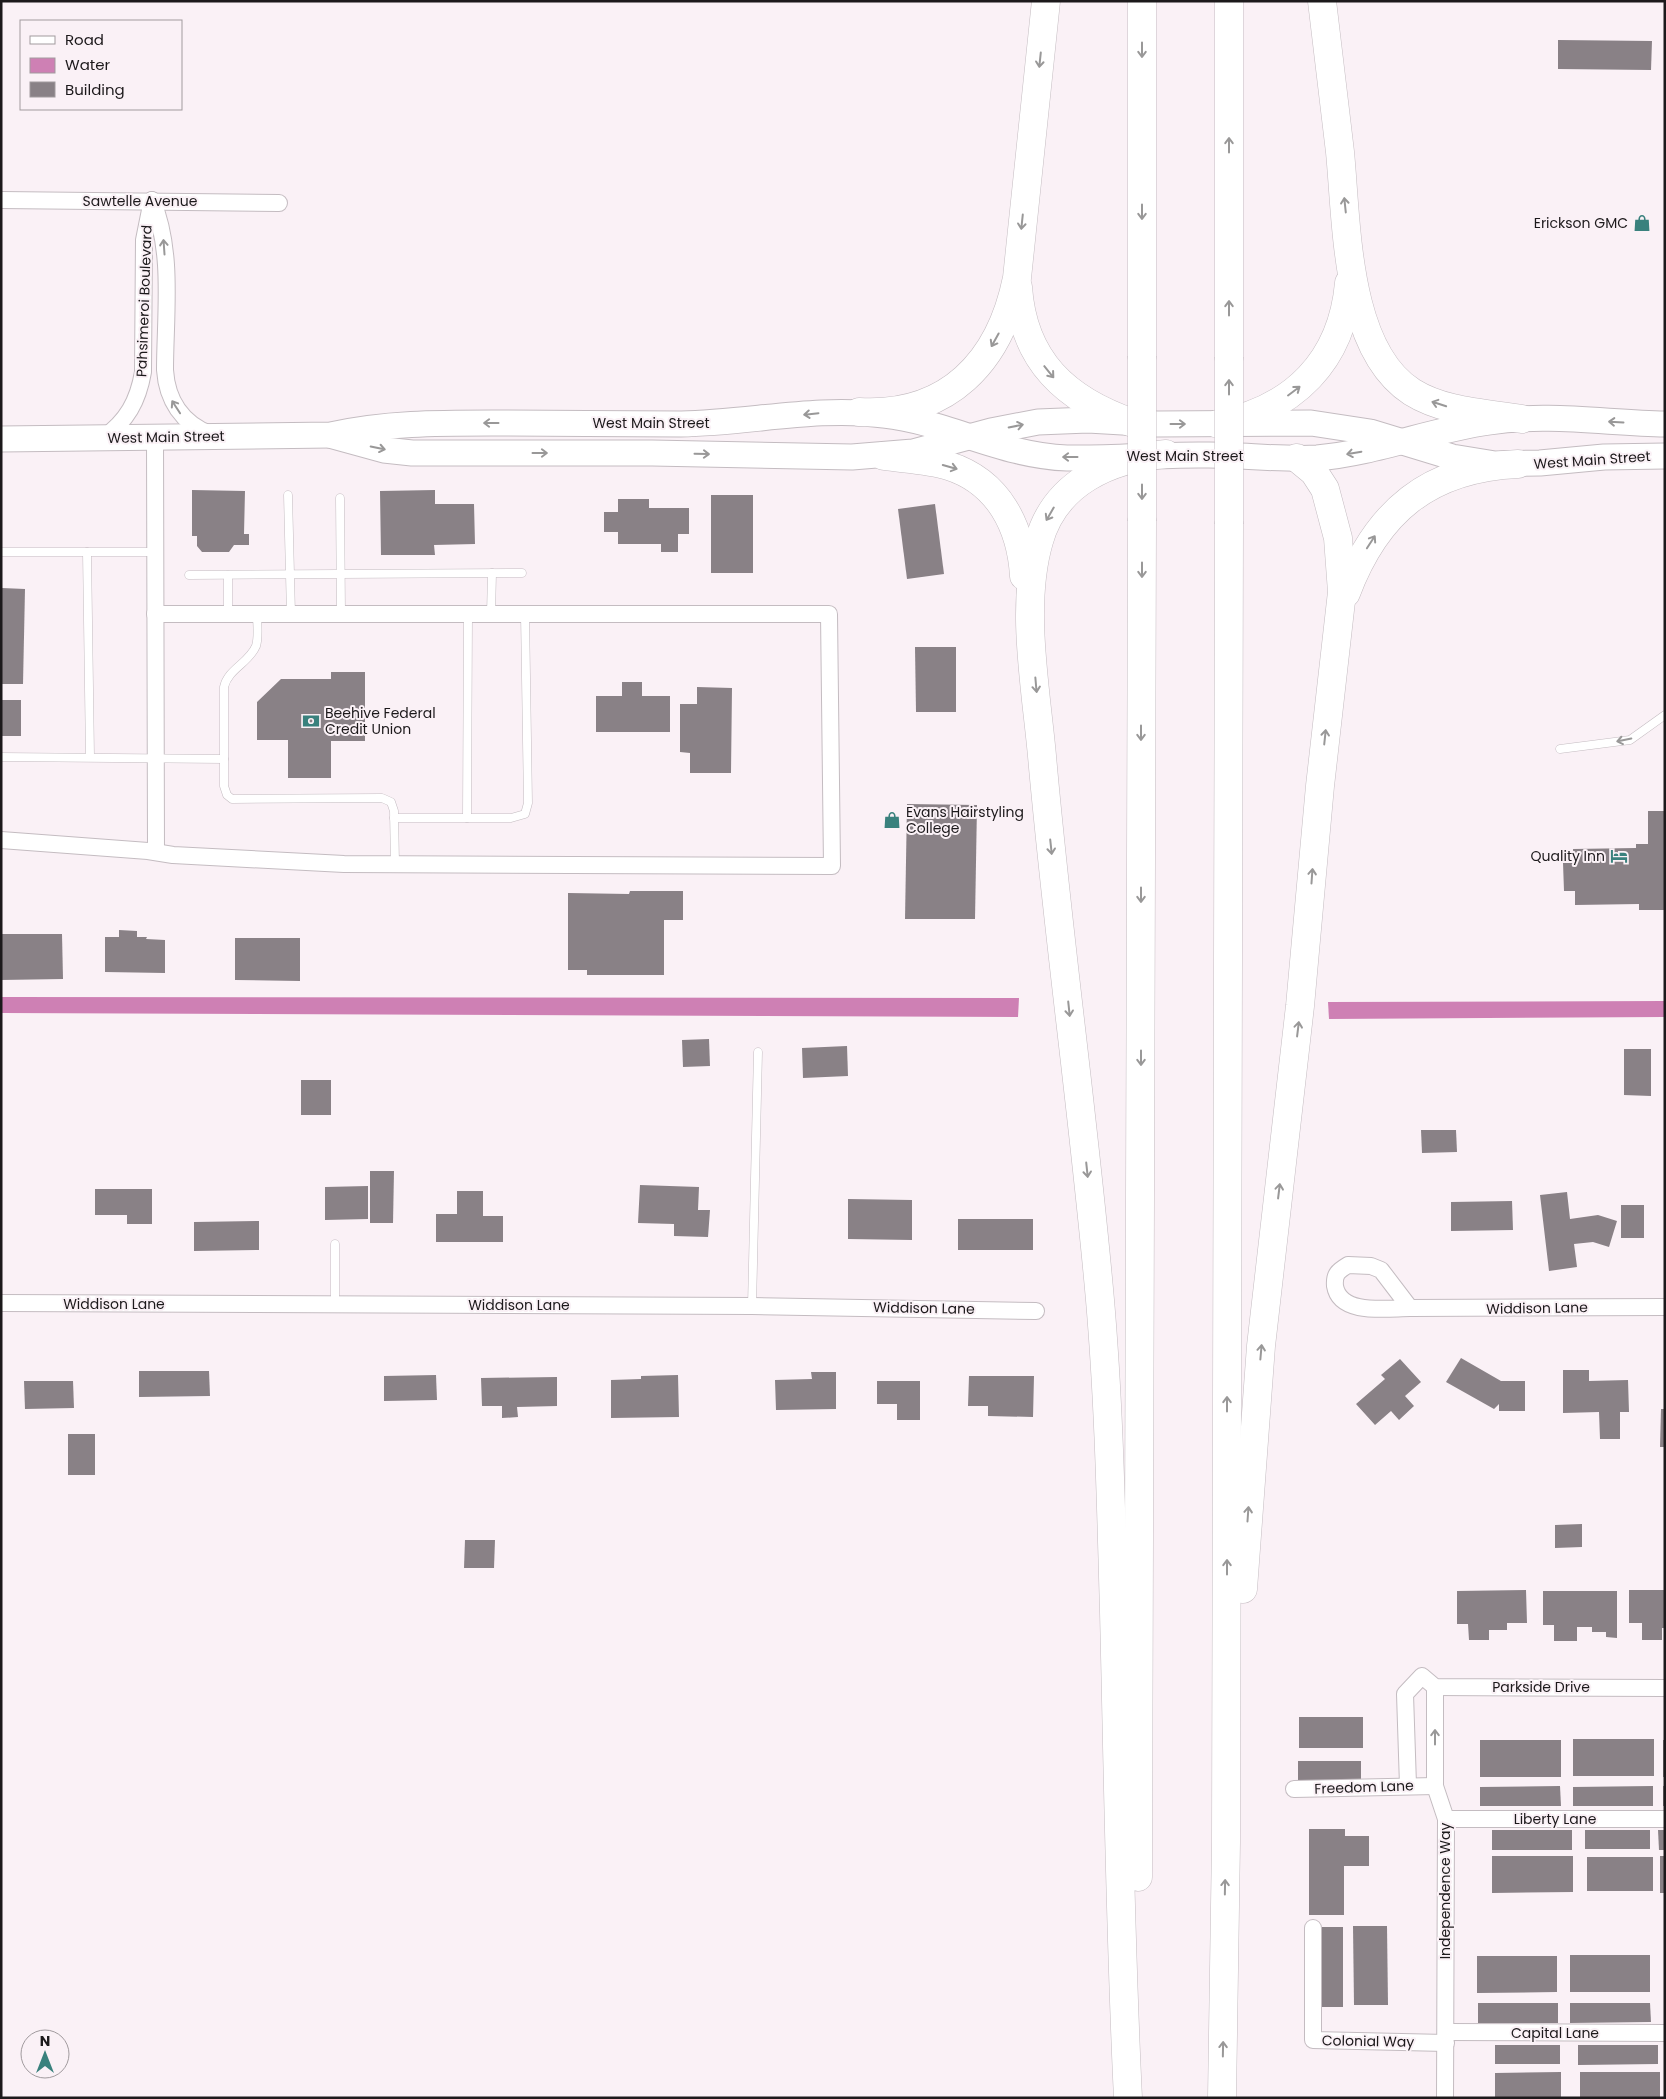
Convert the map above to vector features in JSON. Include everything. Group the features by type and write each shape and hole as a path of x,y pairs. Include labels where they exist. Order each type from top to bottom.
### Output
{"highway":[{"path":"859,412 878,413 914,407 940,396 964,381 981,362 996,340 1006,320 1017,278 1046,1"},
{"path":"1138,2098 1142,1"},
{"path":"1222,2098 1226,1842 1229,1"},
{"path":"1322,1 1352,277 1363,322 1379,358 1397,380 1410,391 1439,405 1522,419"},
{"path":"1218,424 1251,416 1267,408 1299,387 1314,373 1327,356 1342,319 1348,293 1350,254"},
{"path":"1017,278 1018,298 1028,335 1049,373 1080,400 1133,423"},
{"path":"1032,637 1032,586 1037,548 1045,523 1059,500 1083,480 1113,464 1139,457 1166,454"},
{"path":"884,456 947,465 963,471 990,489 1001,501 1009,514 1020,544 1032,637 1047,813 1095,1242 1105,1360 1110,1460 1122,1958 1128,2098"},
{"path":"1226,1842 1261,1346 1300,1006 1320,786 1339,619 1341,565 1333,513 1320,480 1306,464 1297,458"},
{"path":"1339,619 1353,573 1364,552 1392,515 1408,498 1451,476 1480,468 1518,464"}],"main road":[{"name":"West Main Street","path":"1,439 331,435 407,424 682,424 765,420 831,412 859,412 910,419 1005,450 1049,457 1166,454 1297,458 1342,455 1463,426 1522,419 1665,424"},
{"name":"West Main Street","path":"331,435 375,448 412,453 884,456 920,450 1038,422 1088,420 1133,423 1311,423 1370,432 1452,458 1518,464 1604,457 1665,456"}],"street":[{"name":"Sawtelle Avenue","path":"1,200 152,200 279,203"},
{"name":"Pahsimeroi Boulevard","path":"152,200 161,226 164,246 165,370 167,388 180,413 201,431 214,436"},
{"name":"Pahsimeroi Boulevard","path":"102,438 113,430 130,411 140,388 143,372 144,240 152,200"},
{"path":"156,437 156,852"},
{"path":"1,840 156,852 173,855 344,864 832,866 829,614 156,614"},
{"name":"Widdison Lane","path":"1,1303 752,1306 1036,1311"},
{"name":"Widdison Lane","path":"1410,1308 1665,1307"},
{"path":"1408,1785 1404,1694 1422,1676 1435,1687"},
{"name":"Parkside Drive","path":"1435,1687 1665,1688"},
{"name":"Independence Way","path":"1435,1687 1435,1786 1446,1819 1445,2098"},
{"name":"Freedom Lane","path":"1294,1789 1408,1785 1435,1786"},
{"name":"Liberty Lane","path":"1446,1819 1665,1819"},
{"name":"Colonial Way","path":"1312,1928 1312,2040 1446,2038"},
{"name":"Capital Lane","path":"1446,2038 1665,2033"}],"lane":[{"path":"288,495 291,614"},
{"path":"340,498 341,614"},
{"path":"1,552 155,552"},
{"path":"88,552 90,757"},
{"path":"492,573 492,614"},
{"path":"189,575 522,573"},
{"path":"228,575 228,614"},
{"path":"257,614 257,644 254,651 226,680 224,786 227,795 232,799 382,798 391,802 394,818 395,864"},
{"path":"467,818 468,614"},
{"path":"394,818 511,818 524,814 528,803 525,614"},
{"path":"1560,749 1630,740 1665,715"},
{"path":"1,757 224,759"},
{"path":"752,1306 758,1052"},
{"path":"335,1244 335,1305"}],"water":[{"path":"1,997 1019,998 1018,1017 1,1013"},
{"path":"1665,1001 1665,1017 1329,1019 1328,1002"}],"building":[{"path":"1558,40 1652,41 1651,70 1558,69"},
{"path":"192,490 245,491 244,534 249,534 249,545 234,545 229,552 202,552 197,546 197,536 192,536"},
{"path":"435,490 435,504 474,504 475,544 434,545 435,555 381,555 380,491"},
{"path":"711,495 753,495 753,573 711,573"},
{"path":"618,499 649,499 649,508 689,508 689,534 678,534 678,552 661,552 661,544 618,544 618,532 604,532 604,512 618,512"},
{"path":"935,504 944,574 907,579 898,509"},
{"path":"2,588 25,589 23,684 1,684"},
{"path":"915,647 956,647 956,712 916,712"},
{"name":"Beehive Federal Credit Union","path":"331,672 365,672 365,741 331,741 331,778 288,778 288,740 257,740 257,702 281,679 331,679"},
{"path":"622,682 642,682 642,696 670,696 670,732 596,732 596,696 622,696"},
{"path":"697,687 732,688 731,773 690,773 690,753 680,752 680,704 697,704"},
{"path":"1,700 21,700 21,736 1,736"},
{"path":"907,804 977,805 975,919 905,919"},
{"name":"Quality Inn","path":"1648,811 1665,811 1665,910 1639,910 1639,904 1575,905 1575,891 1564,891 1563,863 1574,863 1573,849 1636,848 1636,844 1648,844"},
{"path":"630,891 683,891 683,920 664,920 664,975 587,975 587,970 568,970 568,893 629,894"},
{"path":"119,930 137,931 137,937 147,937 146,939 165,940 165,973 105,972 105,937 119,937"},
{"path":"1,934 62,934 63,979 1,980"},
{"path":"235,938 300,938 300,981 235,980"},
{"path":"709,1039 710,1066 683,1067 682,1040"},
{"path":"847,1046 848,1076 803,1078 802,1048"},
{"path":"1624,1049 1651,1049 1651,1096 1624,1095"},
{"path":"301,1080 331,1080 331,1115 301,1115"},
{"path":"1421,1130 1456,1130 1457,1152 1422,1153"},
{"path":"370,1171 394,1171 393,1223 370,1223"},
{"path":"640,1185 699,1187 698,1210 710,1210 708,1237 674,1236 674,1224 638,1223"},
{"path":"368,1186 368,1219 325,1220 325,1187"},
{"path":"95,1189 152,1189 152,1224 127,1224 127,1215 95,1215"},
{"path":"457,1191 483,1191 483,1216 503,1216 503,1242 436,1242 436,1214 457,1214"},
{"path":"1567,1192 1570,1219 1598,1215 1617,1221 1609,1247 1593,1242 1574,1244 1577,1267 1549,1271 1540,1195"},
{"path":"848,1199 912,1200 912,1240 848,1239"},
{"path":"1512,1201 1513,1230 1451,1231 1451,1202"},
{"path":"1621,1205 1644,1205 1644,1238 1621,1238"},
{"path":"958,1219 1033,1219 1033,1250 958,1250"},
{"path":"259,1221 259,1250 194,1251 194,1222"},
{"path":"1461,1358 1501,1381 1525,1381 1525,1411 1499,1411 1499,1404 1494,1409 1446,1382"},
{"path":"1400,1359 1421,1382 1405,1396 1414,1406 1399,1420 1391,1411 1375,1425 1356,1404 1385,1379 1381,1375"},
{"path":"1563,1370 1589,1370 1589,1381 1628,1380 1629,1412 1620,1412 1620,1439 1600,1439 1599,1412 1563,1413"},
{"path":"139,1371 209,1371 210,1396 139,1397"},
{"path":"811,1372 836,1372 836,1409 776,1410 775,1380 812,1379"},
{"path":"436,1375 437,1400 384,1401 384,1376"},
{"path":"678,1375 679,1417 611,1418 611,1380 641,1379 641,1376"},
{"path":"969,1376 1034,1376 1033,1417 988,1416 988,1406 968,1406"},
{"path":"557,1377 557,1406 517,1407 518,1417 502,1418 502,1406 482,1406 481,1378"},
{"path":"24,1381 73,1381 74,1408 25,1409"},
{"path":"877,1381 920,1381 920,1420 897,1420 897,1404 877,1404"},
{"path":"1661,1409 1665,1409 1665,1447 1660,1447"},
{"path":"68,1434 95,1434 95,1475 68,1475"},
{"path":"1582,1524 1582,1547 1555,1548 1555,1525"},
{"path":"465,1540 495,1540 494,1568 464,1568"},
{"path":"1526,1590 1527,1623 1507,1623 1507,1630 1489,1630 1489,1640 1469,1640 1468,1624 1457,1624 1457,1591"},
{"path":"1629,1590 1665,1590 1665,1628 1662,1628 1662,1640 1642,1640 1642,1623 1629,1623"},
{"path":"1543,1591 1617,1591 1617,1638 1606,1637 1606,1632 1592,1632 1592,1627 1577,1627 1577,1641 1554,1641 1554,1625 1543,1625"},
{"path":"1299,1717 1363,1717 1363,1748 1299,1748"},
{"path":"1573,1739 1654,1739 1654,1776 1573,1776"},
{"path":"1480,1740 1561,1740 1561,1777 1480,1777"},
{"path":"1663,1740 1665,1740 1665,1777 1663,1777"},
{"path":"1298,1761 1361,1761 1361,1781 1298,1780"},
{"path":"1560,1786 1561,1806 1480,1806 1480,1787"},
{"path":"1653,1786 1653,1806 1573,1806 1573,1787"},
{"path":"1663,1786 1665,1786 1665,1806 1663,1806"},
{"path":"1309,1829 1345,1829 1345,1836 1369,1836 1369,1866 1344,1866 1344,1915 1309,1915"},
{"path":"1492,1830 1572,1830 1572,1850 1492,1850"},
{"path":"1585,1830 1650,1830 1650,1849 1585,1849"},
{"path":"1658,1830 1665,1830 1665,1850 1659,1850"},
{"path":"1492,1856 1573,1856 1573,1892 1492,1893"},
{"path":"1660,1856 1665,1856 1665,1893 1660,1893"},
{"path":"1587,1857 1653,1857 1653,1891 1587,1891"},
{"path":"1353,1926 1387,1926 1388,2005 1354,2005"},
{"path":"1322,1927 1343,1927 1343,2007 1322,2007"},
{"path":"1570,1955 1650,1955 1650,1992 1570,1992"},
{"path":"1477,1956 1557,1956 1557,1992 1477,1993"},
{"path":"1478,2003 1558,2003 1558,2023 1478,2023"},
{"path":"1570,2003 1650,2003 1651,2022 1570,2023"},
{"path":"1495,2045 1560,2045 1560,2064 1495,2064"},
{"path":"1578,2045 1658,2045 1658,2064 1578,2065"},
{"path":"1561,2072 1561,2098 1495,2098 1495,2073"},
{"path":"1580,2072 1660,2072 1660,2098 1580,2098"}],"place":[{"name":"Erickson GMC","path":"1642,223"},
{"name":"Beehive Federal Credit Union","path":"311,721"},
{"name":"Evans Hairstyling College","path":"892,820"},
{"name":"Quality Inn","path":"1619,856"}]}
